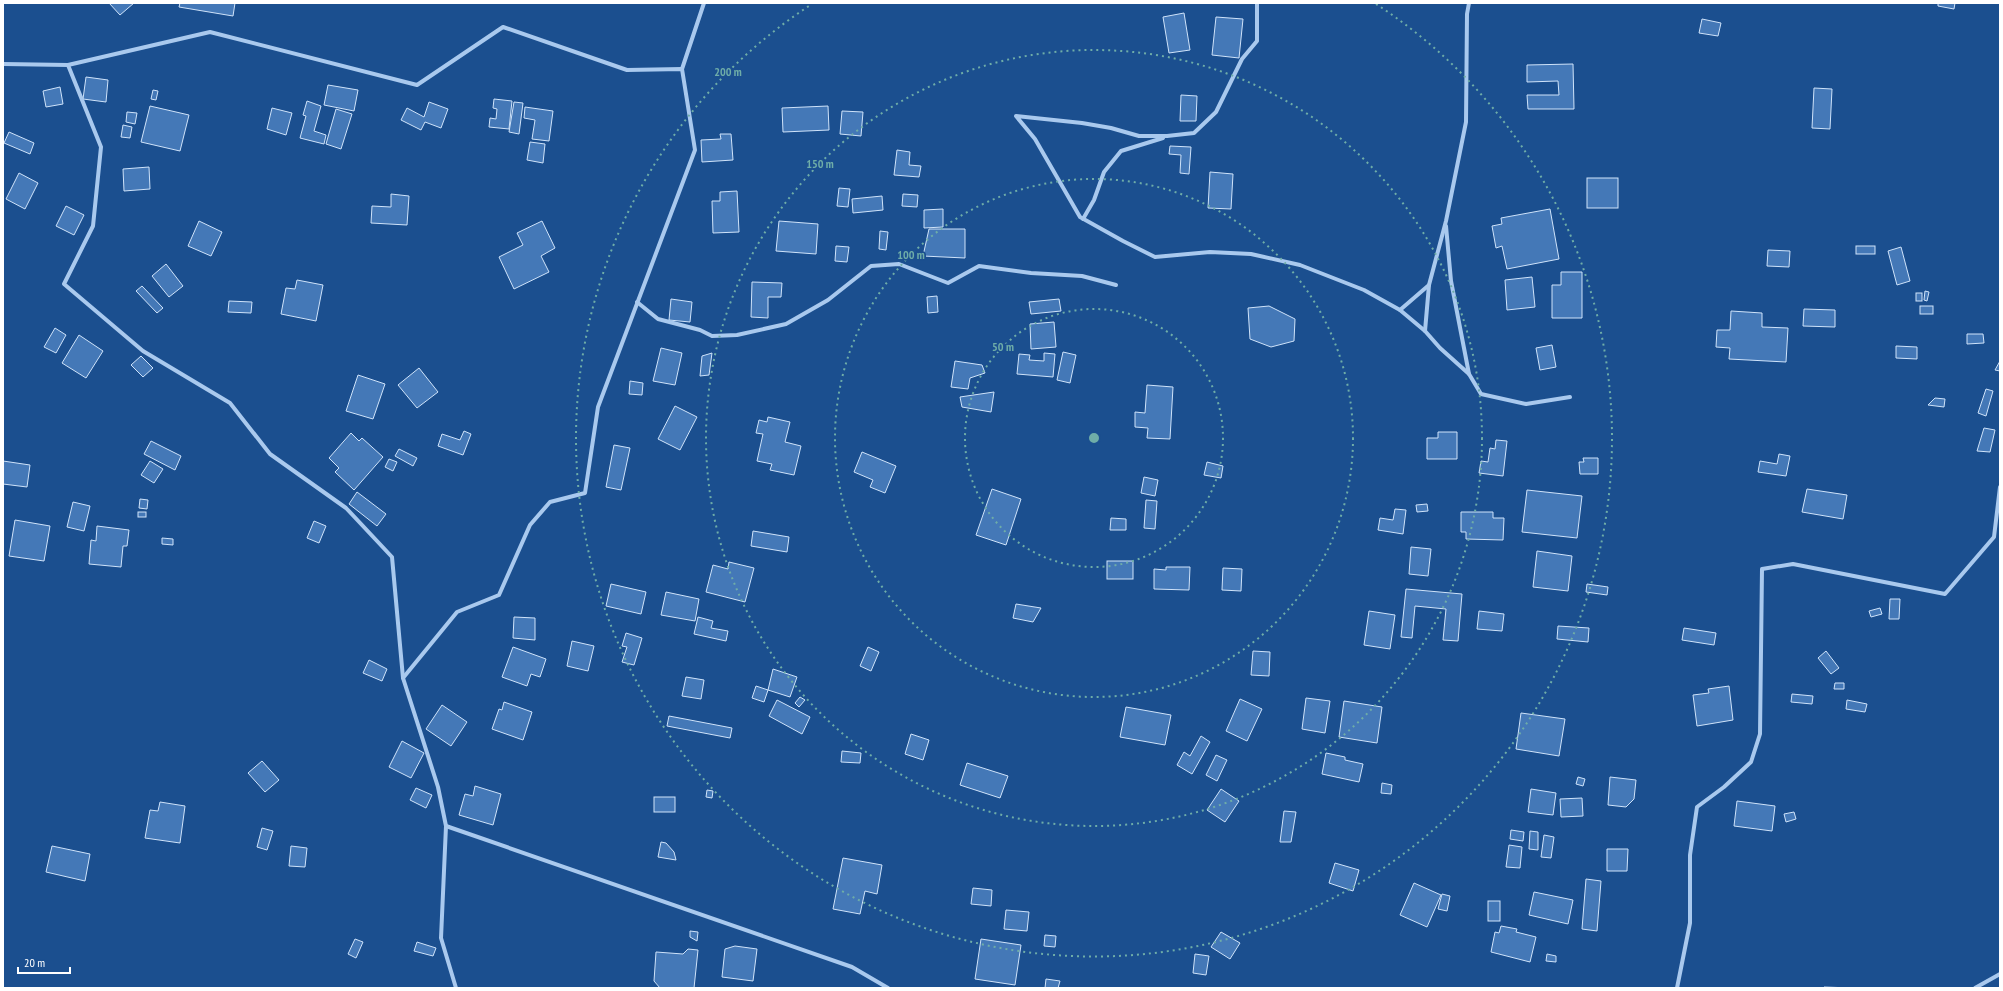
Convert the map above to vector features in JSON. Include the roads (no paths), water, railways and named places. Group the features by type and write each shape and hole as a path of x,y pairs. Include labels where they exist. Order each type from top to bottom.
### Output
{"street":[{"path":"403,678 457,612 499,595 530,526 550,502 586,493 598,407 695,150 682,69 704,3"},
{"path":"1257,3 1257,41 1242,59 1216,112 1194,133 1167,136 1139,136 1111,128 1082,123 1016,116 1035,139 1057,180 1080,217 1154,257 1210,252 1251,254 1300,265 1364,290 1400,310 1426,331 1440,348 1469,374 1481,394 1526,404 1570,398"},
{"path":"1426,331 1429,285 1446,221 1466,122 1467,14 1469,3"},
{"path":"3,64 68,65 210,32 417,85 503,27 627,70 682,69"},
{"path":"68,65 101,147 93,226 64,284 143,351 230,403 270,454 346,508 392,557 403,678 438,787 446,826 441,938 456,988"},
{"path":"1083,219 1094,200 1104,172 1121,151 1167,136"},
{"path":"1446,221 1451,281 1469,374"},
{"path":"637,302 658,319 700,330 712,336 737,335 786,324 828,300 871,266 899,264 948,283 979,266 1031,273 1082,276 1116,285"},
{"path":"1400,310 1429,285"},
{"path":"1677,988 1690,923 1690,855 1698,807 1724,787 1751,762 1760,734 1762,569 1793,564 1945,594 1994,536 2000,487"},
{"path":"1994,536 2000,537"},
{"path":"446,826 852,967 888,988"},
{"path":"1975,988 2000,974"}]}
